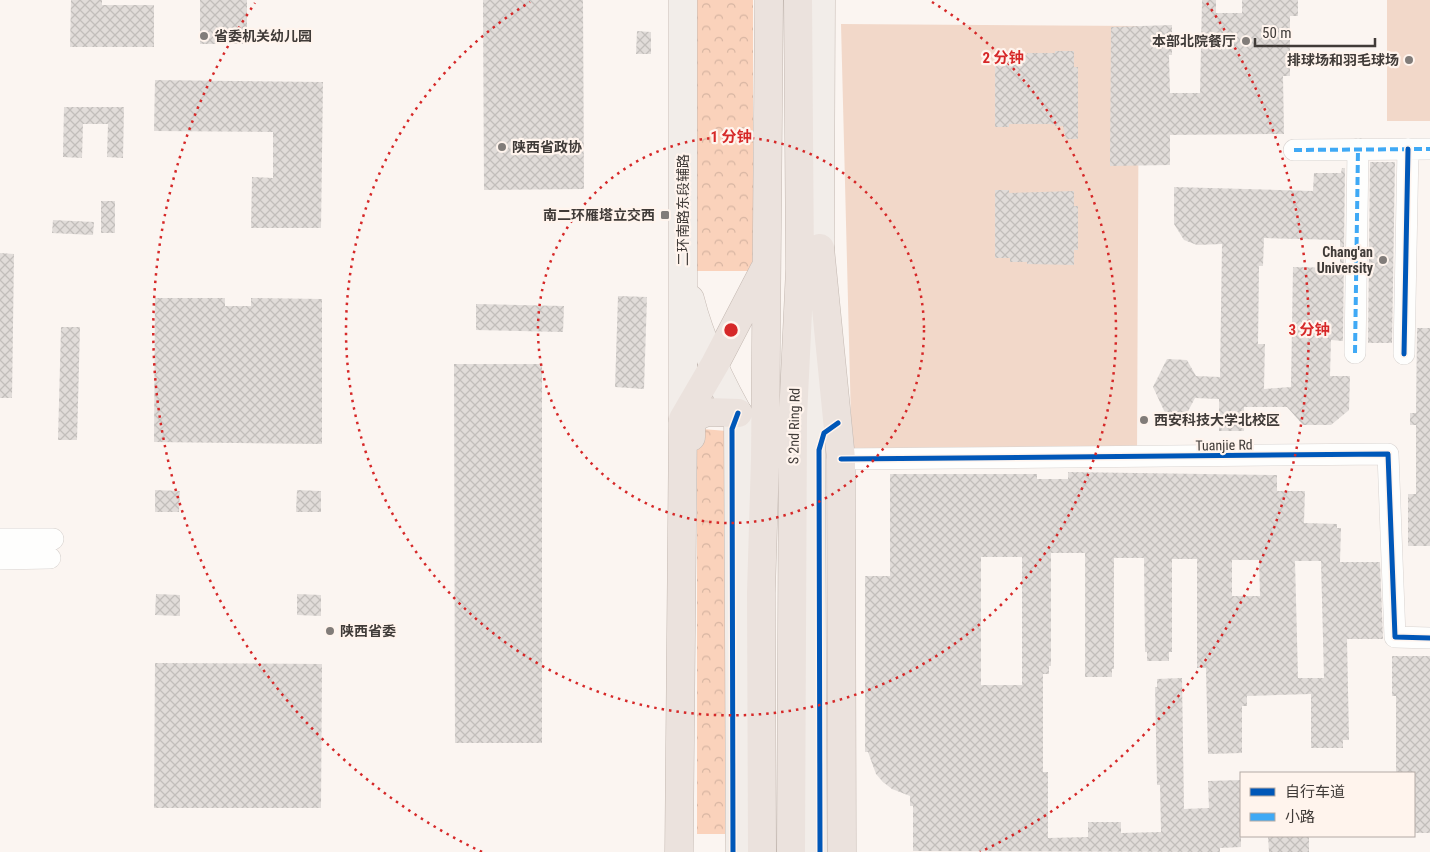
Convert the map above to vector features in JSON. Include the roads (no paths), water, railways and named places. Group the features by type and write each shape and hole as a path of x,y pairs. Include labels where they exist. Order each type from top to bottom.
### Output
{"highway":[{"name":"S 2nd Ring Rd","path":"762,852 761,593 765,459 769,0"},
{"name":"S 2nd Ring Rd","path":"791,852 793,417 800,269 798,0"},
{"path":"820,248 841,459 842,852"},
{"path":"679,852 683,419 715,364 767,264"},
{"path":"697,852 690,836 691,426 696,416 702,413 738,413"}],"main road":[{"name":"二环南路东段辅路","path":"683,0 683,419"},
{"path":"813,852 811,448 820,248 821,0"},
{"path":"683,266 695,317 738,413 765,459"},
{"path":"738,413 740,852"}],"street":[{"path":"1355,353 1358,149"},
{"path":"1404,354 1408,149"},
{"path":"1294,150 1430,149"},
{"name":"Tuanjie Rd","path":"841,459 1388,454 1395,637 1430,638"},
{"path":"0,539 51,548 0,559"}],"place":[{"name":"省委机关幼儿园","path":"204,36"},
{"name":"本部北院餐厅","path":"1246,41"},
{"name":"排球场和羽毛球场","path":"1409,60"},
{"name":"陕西省政协","path":"502,147"},
{"name":"南二环雁塔立交西","path":"665,215"},
{"name":"Chang'an University","path":"1383,260"},
{"name":"西安科技大学北校区","path":"1144,420"},
{"name":"陕西省委","path":"330,631"}]}
